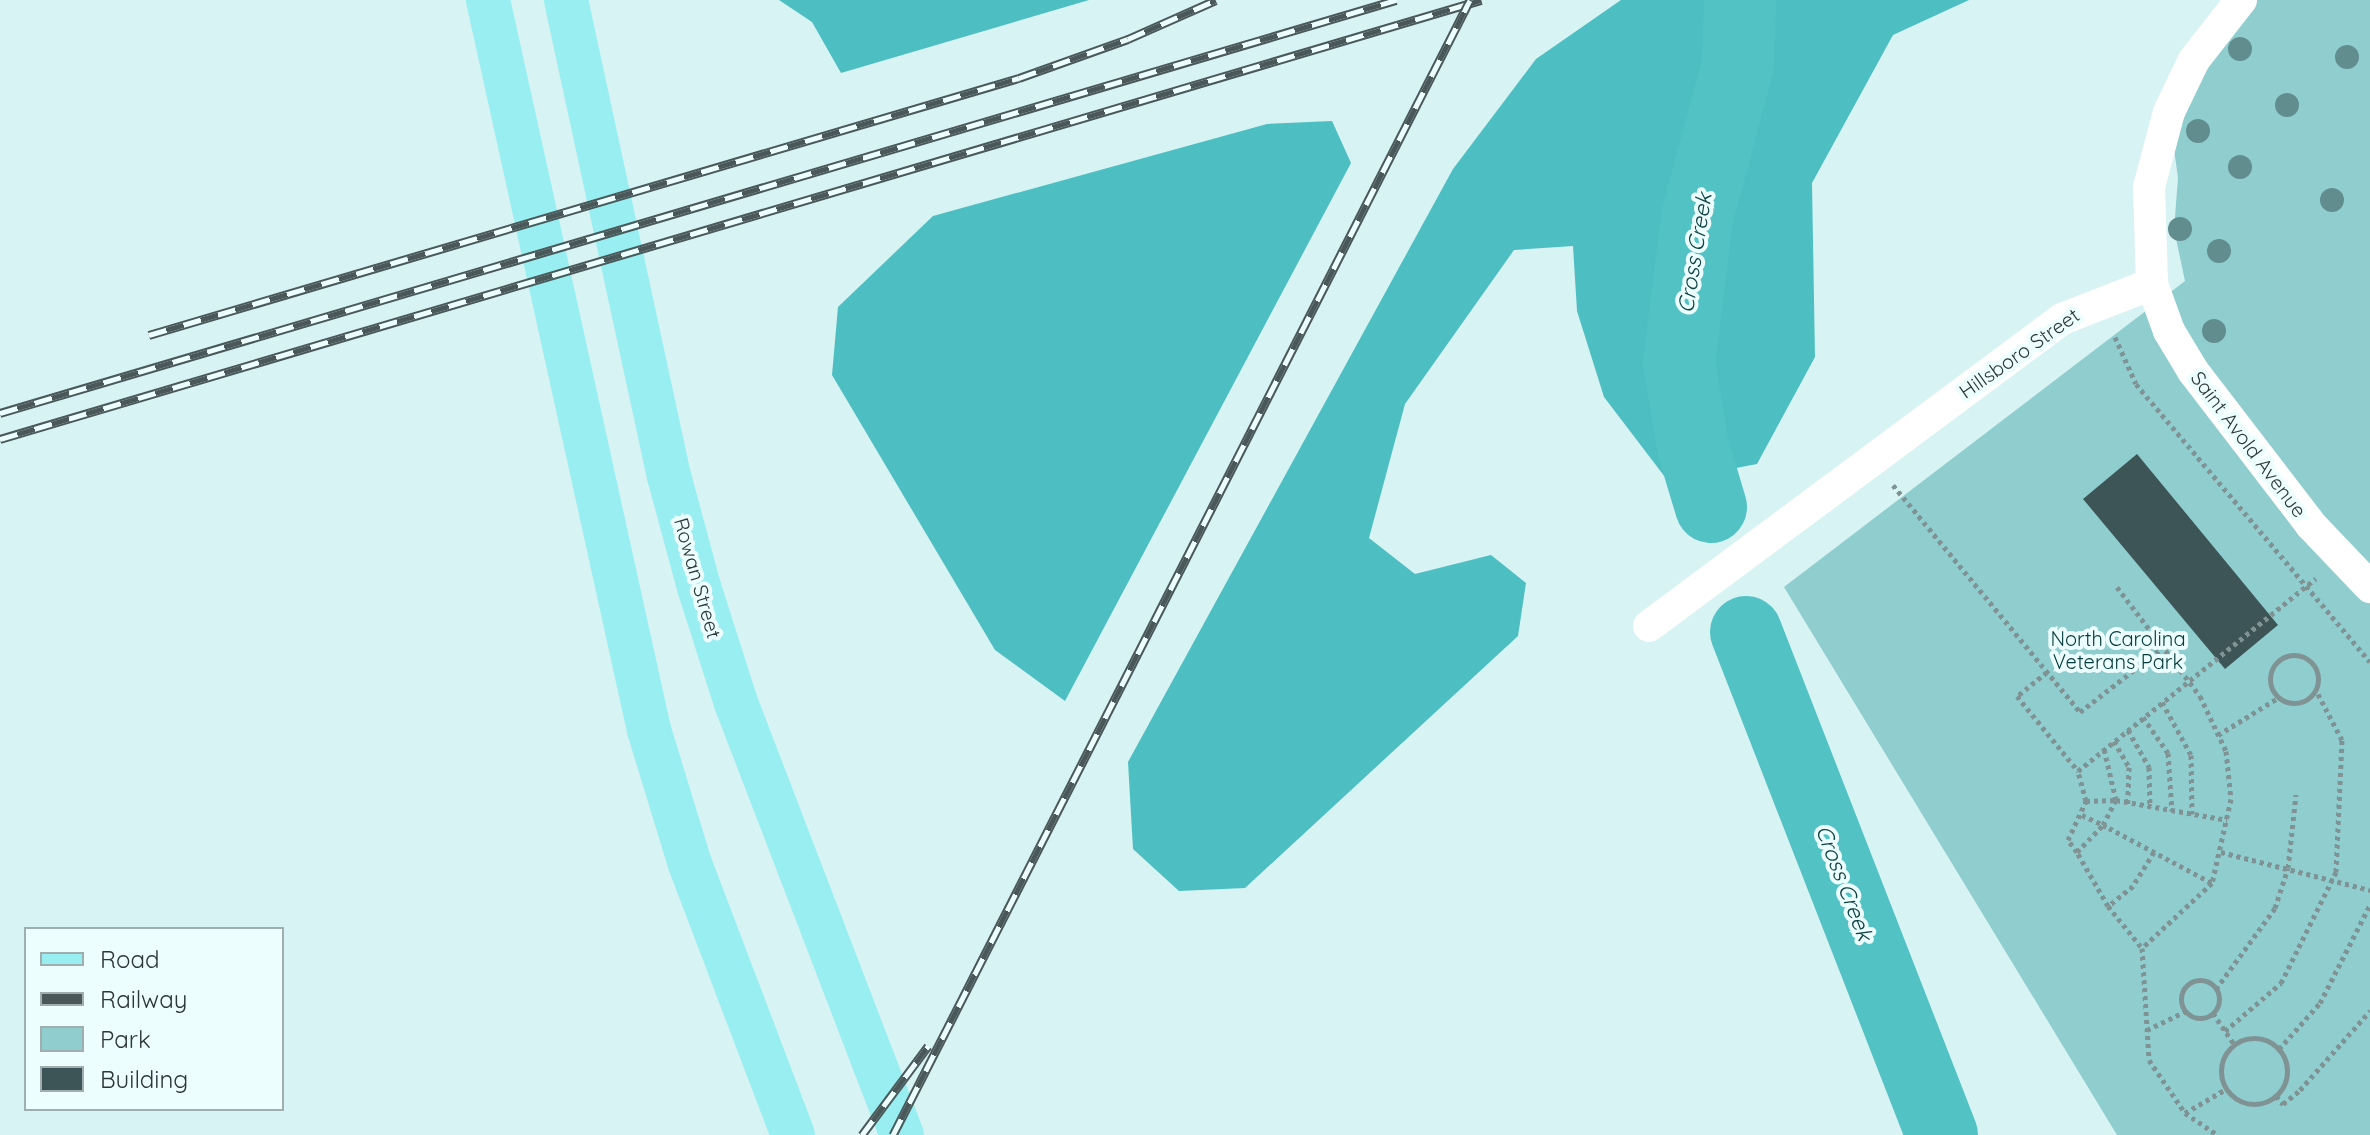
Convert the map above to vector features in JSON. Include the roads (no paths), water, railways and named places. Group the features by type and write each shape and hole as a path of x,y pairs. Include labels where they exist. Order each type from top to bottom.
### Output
{"main road":[{"path":"488,0 622,622 661,769 690,864 786,1117"},
{"name":"Rowan Street","path":"566,0 669,476 712,630 902,1135"}],"street":[{"path":"2152,284 2149,187 2169,112 2194,60 2241,0"},
{"name":"Hillsboro Street","path":"1649,626 2062,319 2152,284"},
{"name":"Saint Avold Avenue","path":"2152,284 2169,331 2193,371 2341,559 2370,587"}],"waterway":[{"name":"Cross Creek","path":"1711,507 1693,447 1679,362 1697,217 1738,65 1740,0"},
{"name":"Cross Creek","path":"1746,632 1942,1135"}],"railway":[{"path":"149,335 1019,78 1128,39 1216,0"},
{"path":"0,413 1396,0"},
{"path":"893,1135 1470,0"},
{"path":"0,439 1481,0"},
{"path":"862,1135 928,1046"}],"park label":[{"name":"North Carolina Veterans Park","path":"2118,650"}]}
